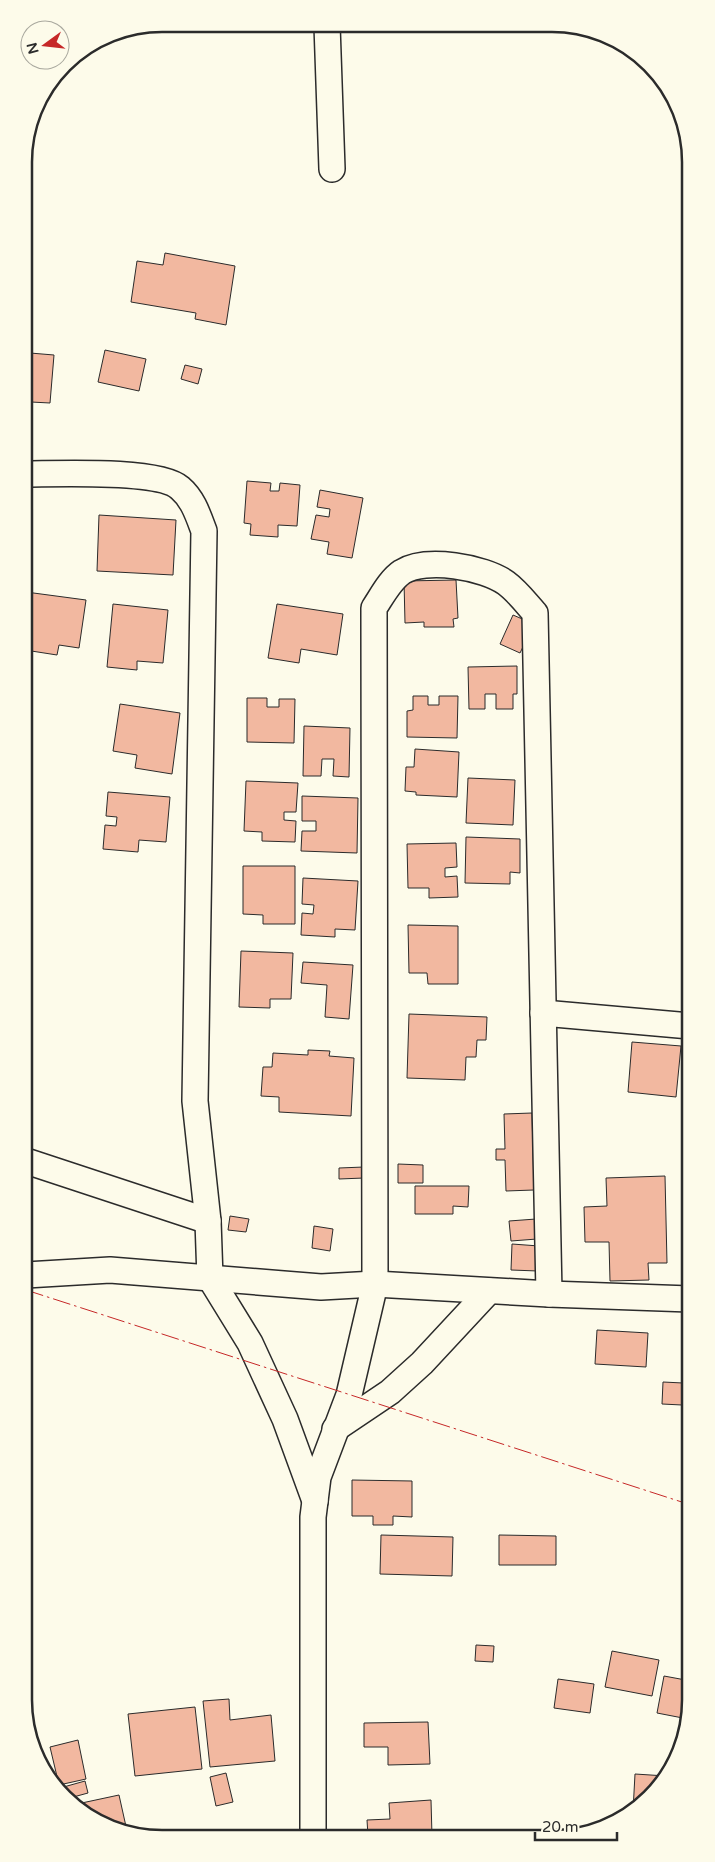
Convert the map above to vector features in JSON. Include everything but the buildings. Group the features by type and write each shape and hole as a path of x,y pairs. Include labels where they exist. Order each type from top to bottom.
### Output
{"street":[{"path":"327,33 332,169"},
{"path":"33,474 129,476 158,479 179,486 194,505 204,531 195,1101 208,1221 210,1278 254,1351 285,1419 315,1500"},
{"path":"314,1830 313,1517 318,1476 349,1395 375,1284 374,608 390,583 403,571 434,563 470,568 505,582 535,613 549,1294"},
{"path":"543,1013 682,1025"},
{"path":"32,1163 208,1221"},
{"path":"32,1275 110,1270 321,1287 375,1284 549,1294 682,1299"},
{"path":"335,1429 390,1392 422,1363 489,1291"}],"power":[{"path":"32,1292 682,1502"}]}
